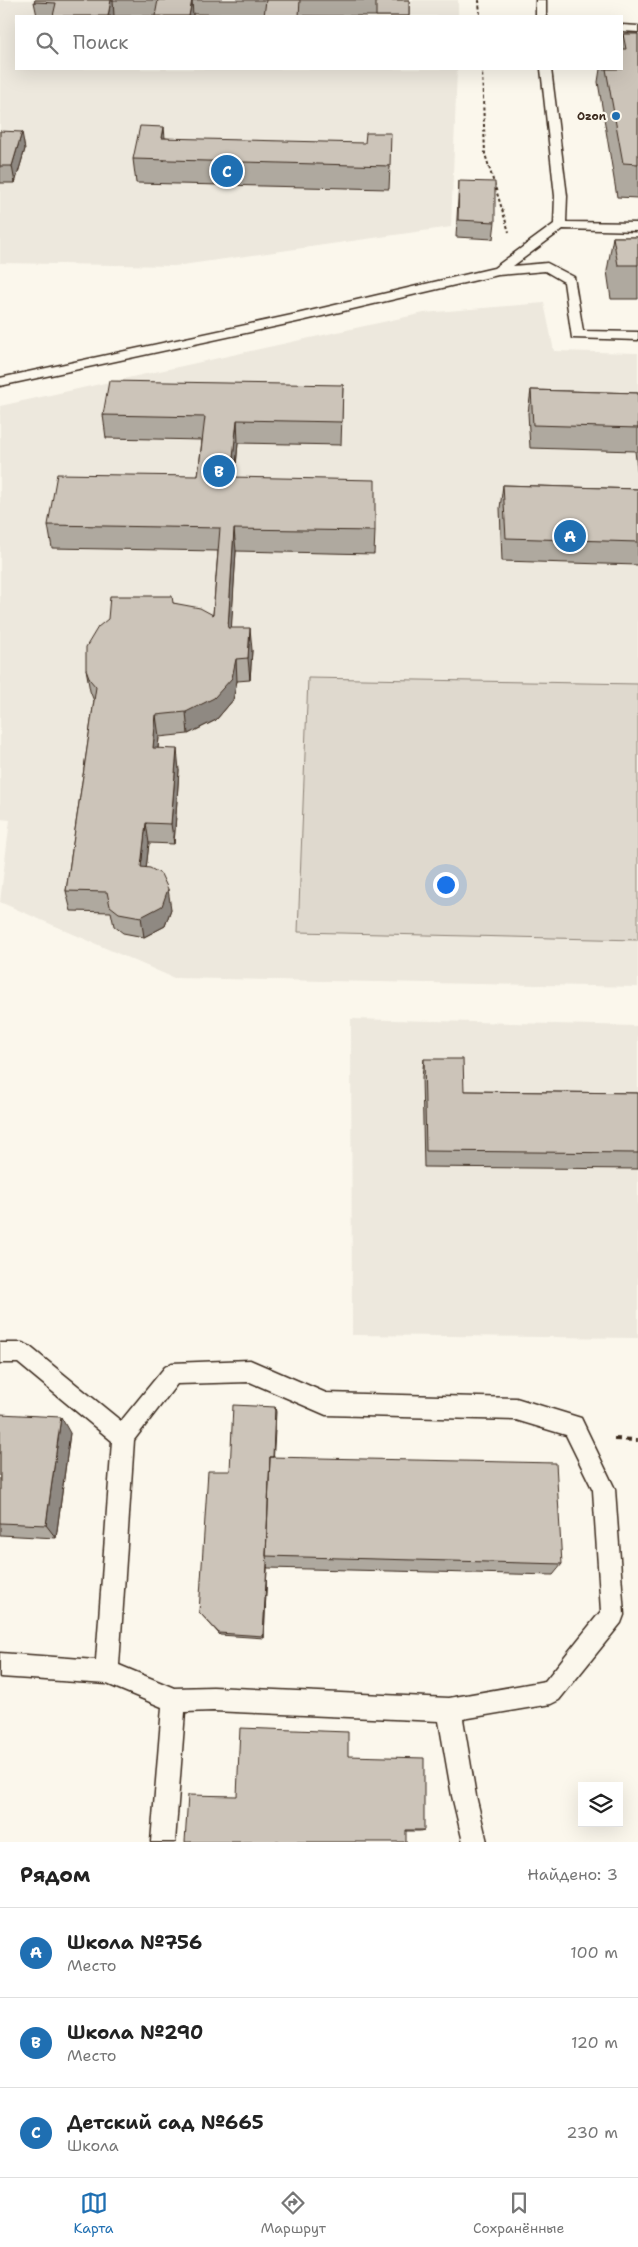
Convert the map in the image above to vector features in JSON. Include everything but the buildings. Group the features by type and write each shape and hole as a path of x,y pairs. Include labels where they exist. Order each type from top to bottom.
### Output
{"lane":[{"path":"541,0 541,15"},
{"path":"623,28 638,29"},
{"path":"546,70 561,196 560,226"},
{"path":"498,271 560,226 638,227"},
{"path":"0,382 300,317 498,271 548,267 570,280 577,335 638,336"},
{"path":"0,1353 22,1353 123,1436"},
{"path":"0,1665 107,1672 174,1700 213,1699 449,1710 551,1692 613,1615 604,1489 573,1426 516,1409 326,1404 250,1371 172,1374 123,1436 107,1672"},
{"path":"163,1842 174,1700"},
{"path":"449,1710 464,1796 475,1842"}],"path":[{"path":"479,0 480,15"},
{"path":"482,70 485,154 518,256"}],"shaded area":[{"path":"0,0 458,0 458,15 15,15 15,70 457,70 451,227 175,266 0,263"},
{"path":"544,303 554,351 638,353 638,987 174,978 0,902 10,820 0,819 0,406 424,313"},
{"path":"308,678 638,684 638,940 298,932"},
{"path":"351,1019 638,1026 638,1338 352,1335"}],"place":[{"name":"Ozon","path":"616,116"},
{"name":"Детский сад №665","path":"227,171"},
{"name":"Школа №290","path":"219,471"},
{"name":"Школа №756","path":"570,536"}]}
